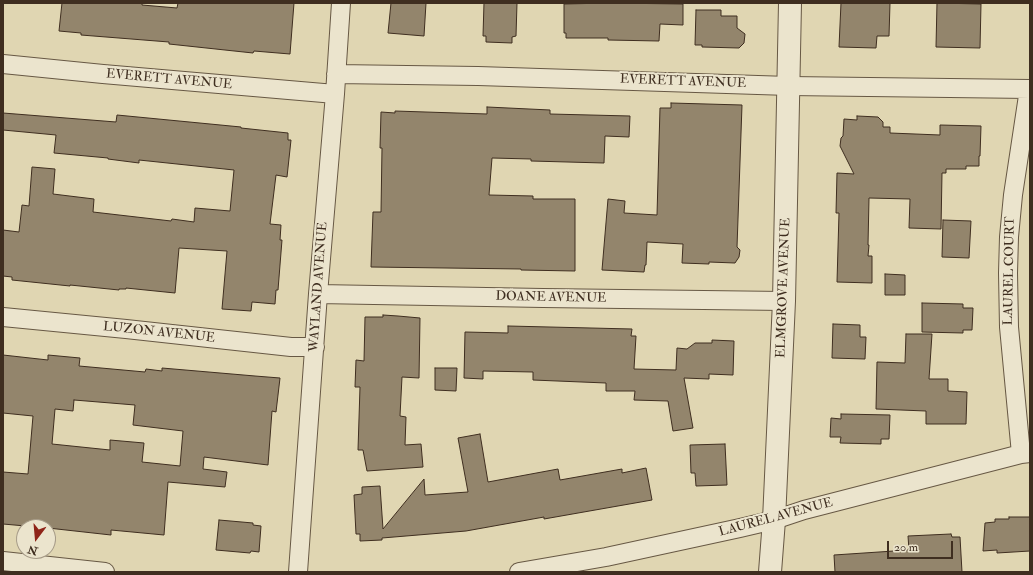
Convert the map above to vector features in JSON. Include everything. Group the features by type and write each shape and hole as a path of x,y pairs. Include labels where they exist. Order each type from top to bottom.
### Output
{"street":[{"name":"WAYLAND AVENUE","path":"298,572 341,3"},
{"name":"ELMGROVE AVENUE","path":"770,572 774,520 784,301 790,3"},
{"name":"EVERETT AVENUE","path":"3,64 335,94"},
{"name":"EVERETT AVENUE","path":"336,74 478,76 789,86 1029,89"},
{"name":"LAUREL COURT","path":"1025,454 1009,327 1008,273 1013,195 1029,89"},
{"name":"DOANE AVENUE","path":"318,294 784,301"},
{"name":"LUZON AVENUE","path":"3,317 292,347 315,347"},
{"name":"LAUREL AVENUE","path":"519,572 606,558 774,520 804,510 1025,454"},
{"path":"3,561 105,572"}],"building":[{"path":"62,3 142,3 142,5 177,8 178,3 294,3 290,54 254,51 253,53 169,44 169,42 81,35 81,33 59,31"},
{"path":"391,3 426,3 424,36 388,33"},
{"path":"484,3 517,3 516,36 512,37 512,43 486,42 486,36 483,36"},
{"path":"841,3 890,3 889,36 877,36 876,48 839,47"},
{"path":"937,3 981,4 980,48 936,47"},
{"path":"564,4 683,4 683,25 660,24 659,41 608,40 608,38 566,38 566,33 564,33"},
{"path":"696,10 721,10 721,16 737,16 737,28 745,34 744,43 739,48 702,47 702,45 695,45"},
{"path":"671,103 742,105 737,247 740,250 739,257 735,263 682,263 683,244 647,242 646,265 644,272 602,270 608,199 625,201 624,213 657,215 660,108 671,108"},
{"path":"487,107 550,110 550,114 630,116 629,137 605,136 604,163 531,161 531,159 492,158 489,195 533,196 533,199 575,199 575,271 371,267 373,212 381,212 381,112 395,113 395,111 487,114"},
{"path":"3,113 116,122 117,115 288,133 288,140 291,140 287,177 276,175 270,224 281,225 280,240 282,240 278,290 276,290 275,304 252,302 251,311 222,309 227,251 179,248 175,293 126,288 119,290 70,286 12,280 12,277 3,276 3,230 19,232 22,205 29,206 32,167 55,169 53,194 94,199 93,212 171,221 172,219 194,222 195,208 230,211 234,170 139,160 139,163 108,158 54,153 56,135 3,130"},
{"path":"857,116 878,117 883,122 883,127 890,127 890,133 940,135 940,125 981,126 979,166 966,166 966,169 946,169 946,173 942,173 941,229 909,228 910,199 869,198 868,256 872,256 872,283 837,282 839,213 836,213 837,173 854,174 840,146 841,138 843,136 844,119 857,120"},
{"path":"943,220 971,221 969,258 942,257"},
{"path":"885,274 905,275 905,295 885,295"},
{"path":"922,303 963,304 963,308 973,308 972,330 963,330 963,333 922,332"},
{"path":"383,315 420,318 419,378 402,377 400,416 406,417 405,445 421,444 423,467 367,471 363,450 358,450 360,387 355,387 356,360 364,361 365,317 383,317"},
{"path":"833,324 860,325 860,337 866,337 865,359 832,358"},
{"path":"508,326 632,329 631,336 636,336 634,369 676,370 677,348 687,349 695,343 712,343 712,340 734,341 733,375 709,374 709,379 684,378 693,428 673,431 668,401 634,400 635,391 606,391 606,383 533,380 533,372 483,371 483,379 464,378 465,332 508,333"},
{"path":"906,334 932,334 929,379 948,379 948,391 967,392 966,424 926,424 926,411 876,409 877,362 905,363"},
{"path":"3,355 48,360 48,355 80,358 79,366 145,372 146,369 162,371 162,368 280,378 276,412 272,411 268,465 204,457 203,469 227,472 225,487 168,482 164,535 111,530 111,535 56,529 56,519 16,519 16,525 3,524 3,472 28,474 33,416 3,413","holes":["74,400 135,405 133,425 183,431 180,466 142,462 144,443 110,440 110,450 52,444 55,409 73,411"]},
{"path":"435,368 457,368 456,391 435,390"},
{"path":"841,414 890,415 889,439 881,439 881,444 840,443 841,437 830,437 831,418 841,419"},
{"path":"480,434 488,482 558,469 560,480 622,469 622,473 646,468 652,500 466,531 360,541 360,534 356,534 354,495 362,494 362,487 380,486 383,529 424,479 425,495 468,492 458,438"},
{"path":"725,444 727,485 696,486 695,473 691,473 690,445"},
{"path":"1009,517 1030,517 1030,551 997,553 997,550 983,551 985,523 995,522 995,519 1009,519"},
{"path":"219,520 253,523 253,525 261,526 259,552 251,551 250,553 216,550"},
{"path":"951,534 952,537 960,537 962,572 835,572 834,555 909,550 908,536"}]}
